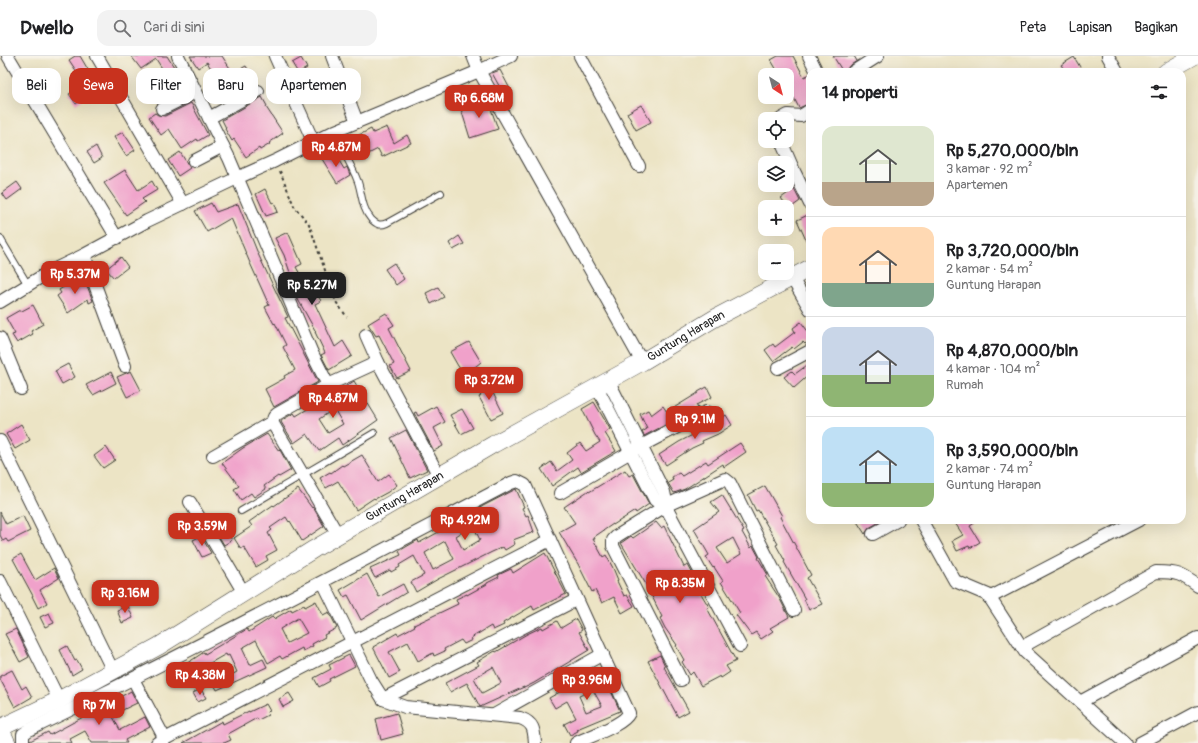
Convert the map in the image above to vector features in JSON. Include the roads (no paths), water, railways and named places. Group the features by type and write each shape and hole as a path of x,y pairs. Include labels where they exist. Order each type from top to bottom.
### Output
{"street":[{"path":"8,56 117,238"},
{"path":"96,56 183,204"},
{"path":"275,56 313,141"},
{"path":"332,56 357,122"},
{"path":"473,56 479,71 642,362"},
{"path":"0,302 50,272 236,178 275,161 333,132 479,71 511,56"},
{"path":"580,56 639,166"},
{"path":"809,56 815,68"},
{"path":"856,68 863,60 878,56"},
{"path":"1108,56 1115,68"},
{"path":"1173,68 1194,56"},
{"path":"181,57 196,92 223,146 312,353 328,386"},
{"path":"162,109 196,92"},
{"path":"209,118 234,104"},
{"path":"794,115 801,116 806,113"},
{"path":"194,161 223,146"},
{"path":"784,148 806,196"},
{"path":"84,255 125,366"},
{"name":"Guntung Harapan","path":"794,277 806,270"},
{"name":"Guntung Harapan","path":"0,728 59,700 176,635 338,535 494,444 642,362 715,318 788,280"},
{"path":"793,280 806,302"},
{"path":"366,335 378,362 439,476"},
{"path":"0,338 21,389"},
{"path":"778,368 806,353"},
{"path":"213,456 272,422 277,414 328,386 378,362"},
{"path":"602,384 641,446 664,492 666,508 740,646"},
{"path":"602,384 630,453 655,500 666,508"},
{"path":"560,493 641,446 706,412"},
{"path":"272,422 338,535"},
{"path":"0,441 113,670"},
{"path":"681,680 613,546 613,540 617,536 666,508 725,479 732,487 794,610"},
{"path":"23,743 23,734 29,730 134,679 514,482 520,482 524,485 628,712 628,715 616,724 576,743"},
{"path":"190,502 244,593"},
{"path":"873,534 891,524"},
{"path":"923,524 955,581 988,595 1025,652 1125,743"},
{"path":"989,598 1131,524"},
{"path":"134,679 161,741 550,540"},
{"path":"1022,647 1156,572 1169,572 1182,575 1198,586"},
{"path":"0,581 59,700"},
{"path":"323,582 371,680 383,699 405,707 520,718 527,721 532,727 535,743"},
{"path":"383,699 576,600"},
{"path":"1080,702 1198,638"},
{"path":"494,715 602,654"},
{"path":"1140,743 1198,712"},
{"path":"0,728 7,743"}],"lane":[{"path":"333,132 358,181 366,210 372,220 378,225 387,223 441,193"},
{"path":"0,238 28,285"},
{"path":"241,511 374,432"}]}
